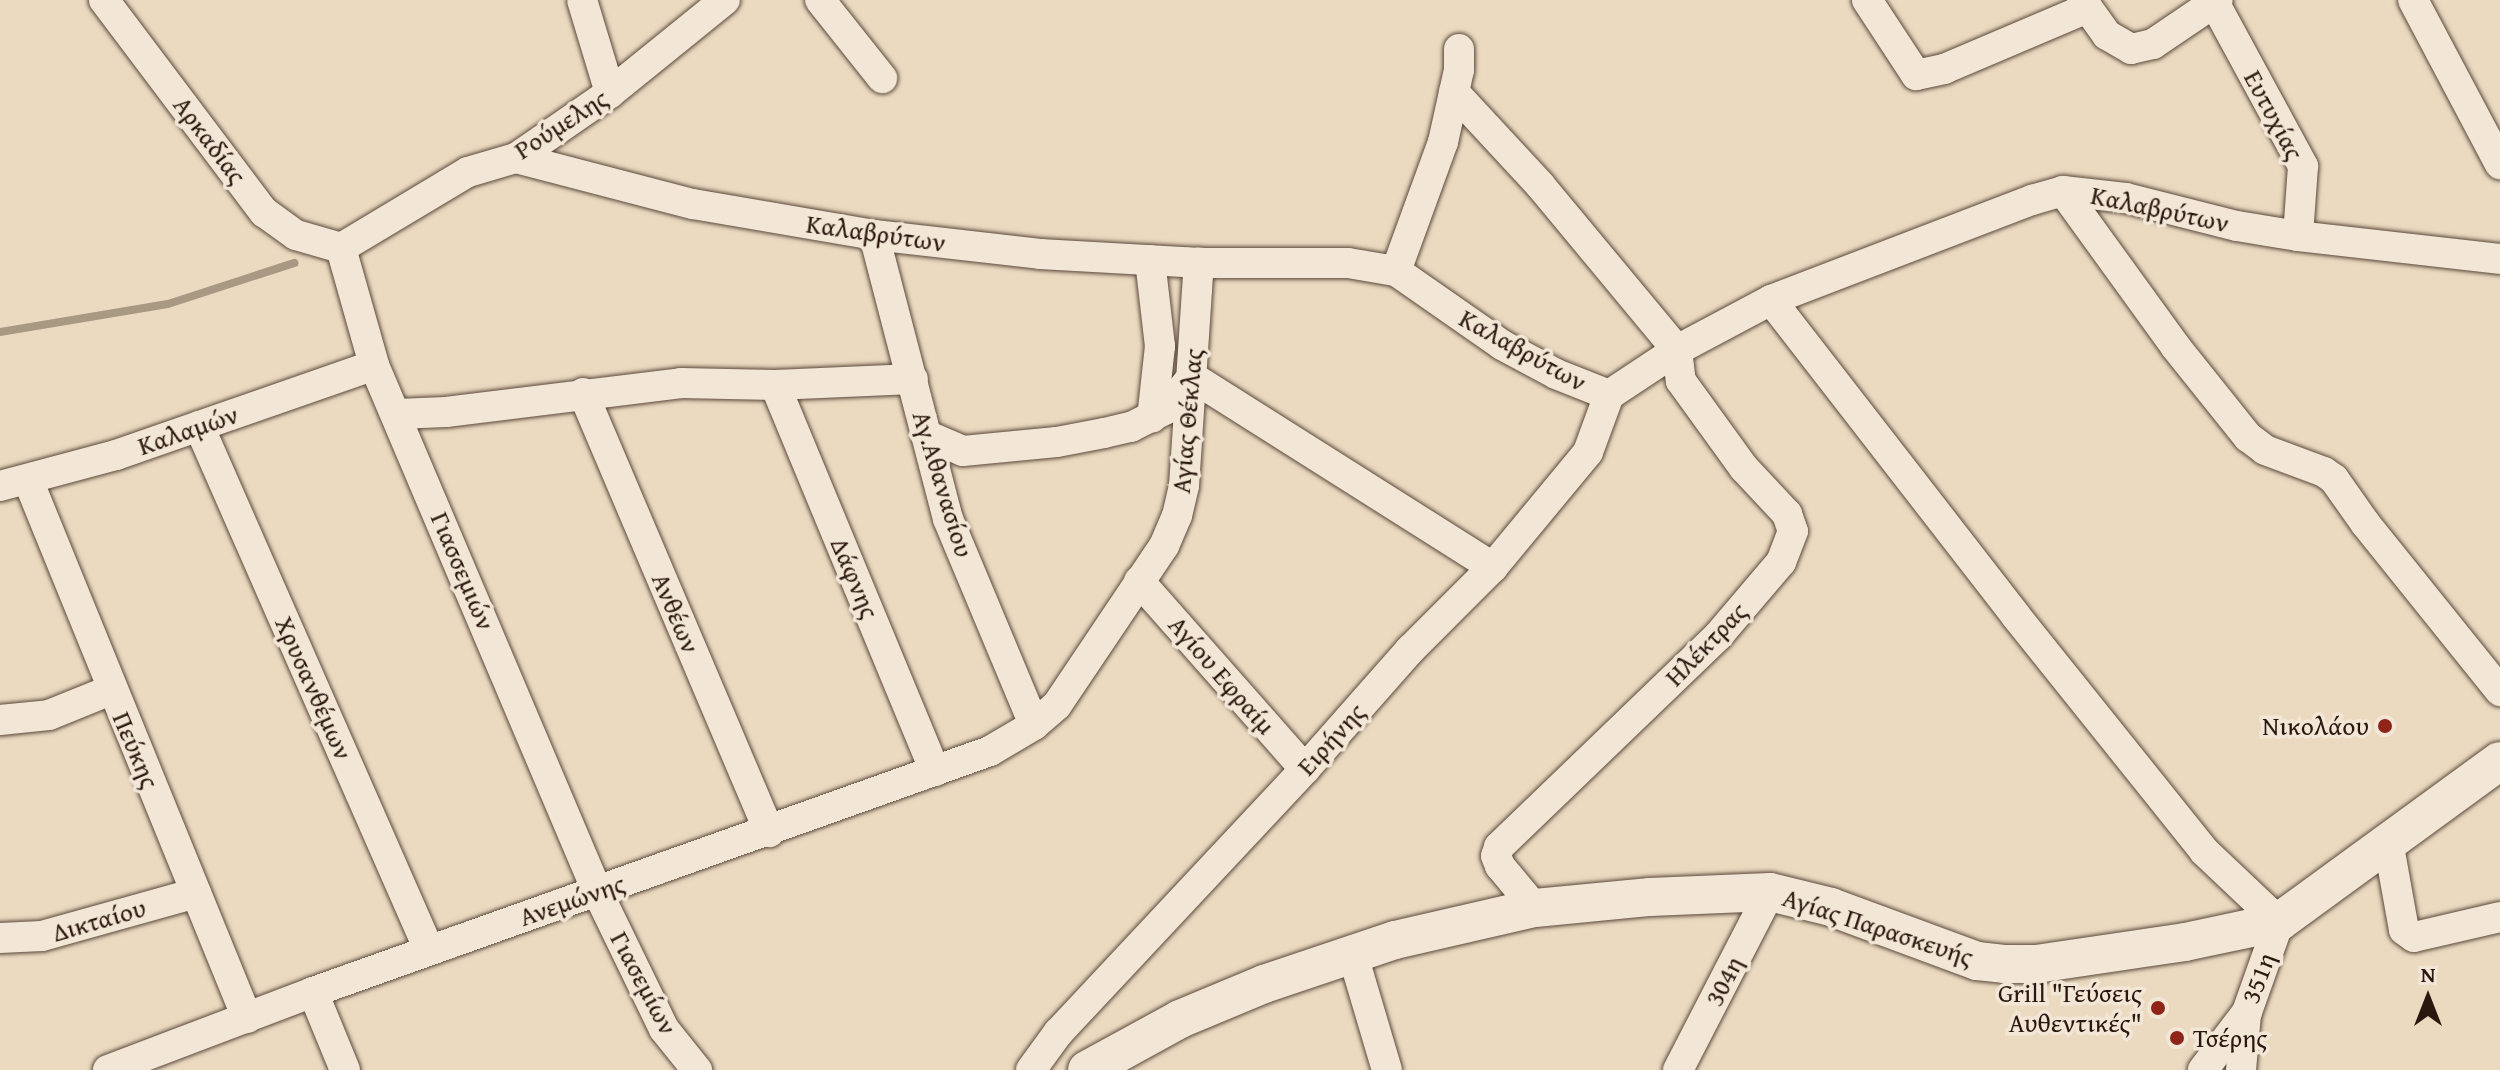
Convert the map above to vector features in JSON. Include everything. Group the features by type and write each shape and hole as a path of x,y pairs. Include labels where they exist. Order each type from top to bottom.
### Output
{"street":[{"name":"Αρκαδίας","path":"104,0 264,212 296,235 341,248"},
{"path":"582,0 610,93"},
{"name":"Ρούμελης","path":"341,248 468,172 516,158 610,93 725,0"},
{"path":"820,0 882,78"},
{"path":"1867,0 1916,75 1944,69 2085,4 2107,35 2131,49 2153,44 2216,1"},
{"path":"2413,0 2500,164"},
{"name":"Ευτυχίας","path":"2216,1 2303,166 2298,236"},
{"path":"1396,271 1443,142 1459,70 1459,49"},
{"path":"1454,92 1540,185 1677,350"},
{"name":"Καλαβρύτων","path":"516,158 693,204 874,235 1040,254 1199,263 1348,263 1396,271 1502,345 1556,374 1609,395 1677,350 1771,300 2032,200 2063,191 2126,198 2237,226 2298,236 2500,259"},
{"path":"2063,191 2175,346 2248,437 2265,450 2324,472 2334,479 2365,523 2500,691"},
{"name":"Αγ.Αθανασίου","path":"874,235 948,519 1034,725"},
{"name":"Γιασσεμιών","path":"341,248 374,365 597,891"},
{"path":"1150,260 1160,346 1152,418"},
{"name":"Αγίας Θέκλας","path":"1034,725 1057,705 1164,546 1177,516 1184,486 1199,263"},
{"path":"1771,300 2016,616 2204,851 2279,922"},
{"name":"Ηλέκτρας","path":"1535,908 1500,866 1496,856 1499,847 1718,636 1789,550 1793,531 1787,514 1744,468 1681,381 1677,350"},
{"name":"Καλαμών","path":"14,483 116,455 374,365"},
{"path":"926,435 963,451 1012,448 1104,433 1152,418 1166,409 1192,377 1493,567"},
{"path":"397,414 446,412 681,383 775,385 913,379"},
{"name":"Δάφνης","path":"775,385 935,771"},
{"name":"Ανθέων","path":"583,393 769,832"},
{"name":"Ειρήνης","path":"1031,1070 1058,1033 1305,769 1410,650 1493,567 1588,452 1609,395"},
{"name":"Χρυσανθέμων","path":"199,426 429,950"},
{"name":"Πεύκης","path":"14,483 111,690 247,1018"},
{"name":"Αγίου Εφραίμ","path":"1139,581 1305,769"},
{"path":"0,720 49,715 111,690"},
{"name":"Ανεμώνης","path":"108,1070 429,950 769,832 990,751 1034,725"},
{"name":"Αγίας Παρασκευής","path":"1087,1070 1210,1006 1352,952 1463,922 1535,908 1650,897 1770,892 1831,907 1977,961 2004,964 2036,964 2185,942 2279,922 2500,761"},
{"path":"2388,841 2404,930 2414,937 2500,917"},
{"name":"Γιασεμίων","path":"597,891 664,1029 697,1070"},
{"name":"304η","path":"1678,1070 1770,892"},
{"name":"Δικταίου","path":"0,938 22,940 42,936 196,893"},
{"name":"351η","path":"2203,1070 2247,1012 2279,922"},
{"path":"1352,952 1387,1070"},
{"path":"313,992 345,1070"},
{"path":"2241,1070 2247,1012"}],"waterway":[{"path":"0,332 168,304 294,263"}],"place":[{"name":"Νικολάου","path":"2385,726"},
{"name":"Grill \"Γεύσεις Αυθεντικές\"","path":"2158,1008"},
{"name":"Τσέρης","path":"2177,1038"}]}
